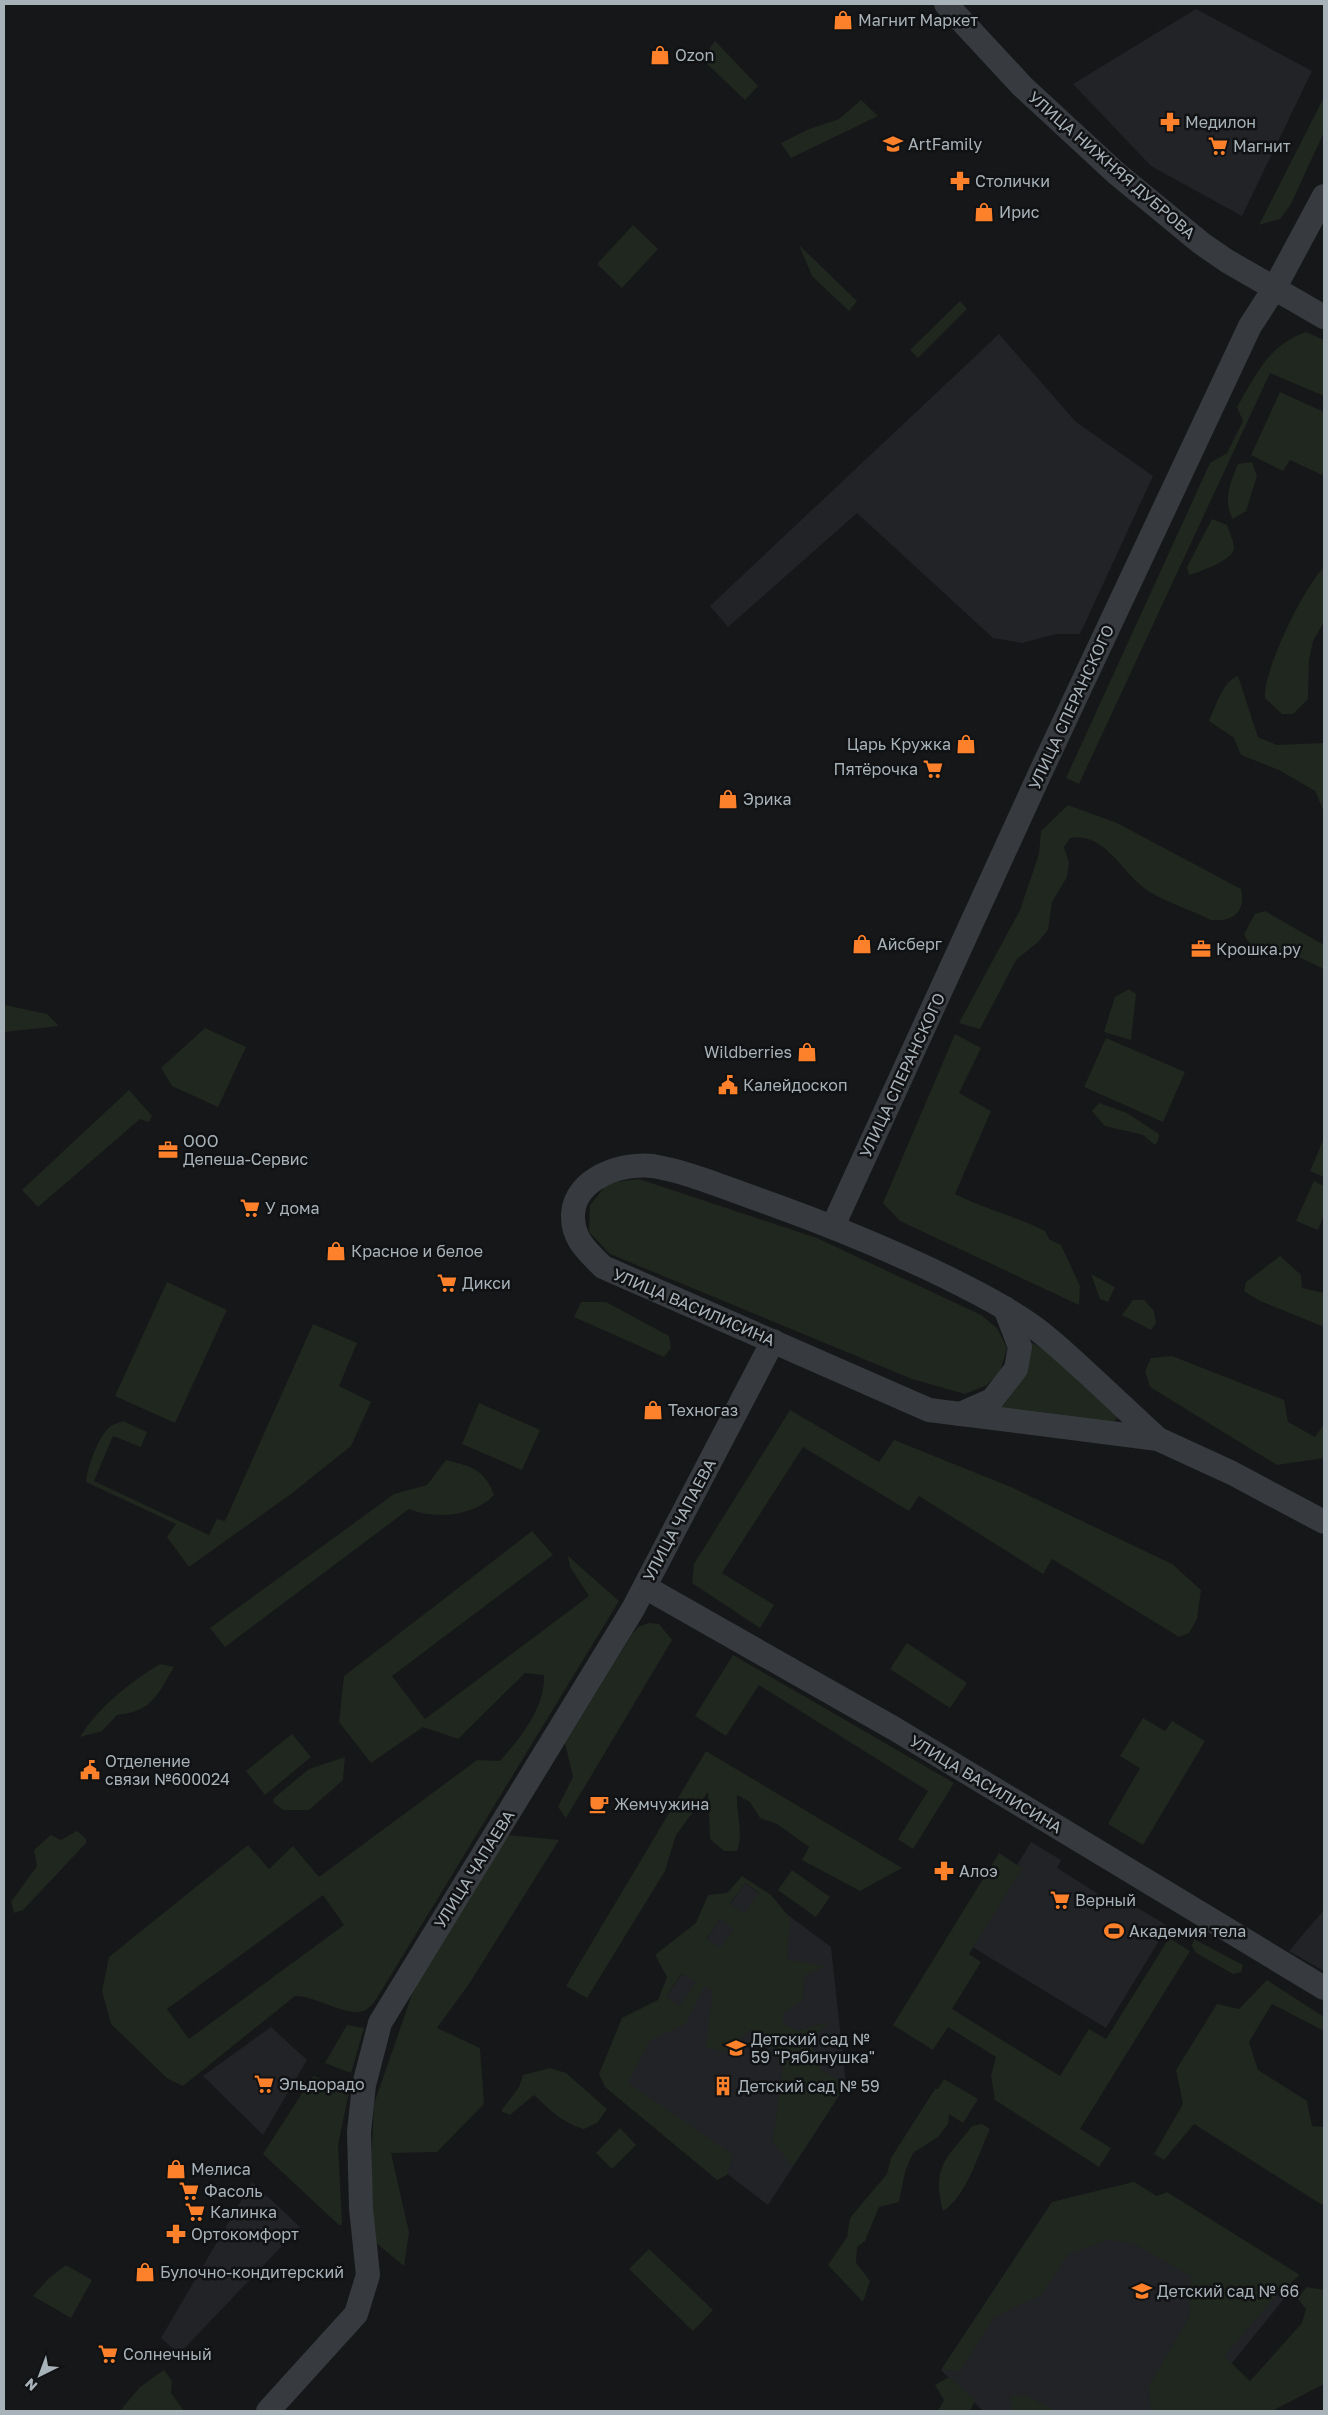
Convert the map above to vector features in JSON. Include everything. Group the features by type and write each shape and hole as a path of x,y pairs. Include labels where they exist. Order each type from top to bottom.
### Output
{"street":[{"name":"УЛИЦА НИЖНЯЯ ДУБРОВА","path":"946,4 1022,86 1116,173 1201,242 1324,318"},
{"name":"УЛИЦА СПЕРАНСКОГО","path":"833,1226 1042,770 1250,326 1274,288 1324,196"},
{"name":"УЛИЦА ВАСИЛИСИНА","path":"1158,1439 1054,1343 1029,1323 1005,1308 908,1259 833,1226 682,1173 650,1166 625,1168 605,1173 590,1183 579,1196 573,1212 579,1243 603,1267 774,1340 929,1410 1158,1439 1232,1473 1324,1522"},
{"path":"958,1414 992,1400 1016,1369 1020,1347 1005,1308"},
{"name":"УЛИЦА ЧАПАЕВА","path":"268,2411 356,2314 368,2275 361,2208 359,2132 364,2085 380,2023 645,1587 774,1340"},
{"name":"УЛИЦА ВАСИЛИСИНА","path":"645,1587 895,1729 1324,1988"}],"shaded area":[{"path":"1196,9 1312,71 1242,216 1151,166 1073,84"},
{"path":"715,41 758,86 745,100 702,59"},
{"path":"1324,97 1324,132 1291,204 1280,219 1259,225"},
{"path":"861,100 878,116 791,158 781,143 809,129 839,119"},
{"path":"633,225 658,249 622,288 597,264"},
{"path":"799,245 857,301 849,311 812,276"},
{"path":"960,301 967,309 918,358 910,350"},
{"path":"1306,332 1324,340 1324,396 1270,373 1079,784 1066,778 1210,463 1227,453 1243,421 1237,407 1264,362 1272,353 1293,338"},
{"path":"999,334 1076,422 1153,476 1080,634 1056,634 1022,643 993,638 857,513 728,627 710,606"},
{"path":"1280,392 1324,412 1324,471 1322,475 1290,460 1283,471 1251,455"},
{"path":"1252,462 1257,476 1246,511 1233,519 1228,505 1228,498 1233,477 1238,464"},
{"path":"1212,519 1227,525 1234,548 1228,557 1222,561 1189,575 1187,567"},
{"path":"1324,567 1324,622 1313,641 1309,660 1308,699 1293,714 1282,714 1265,698 1266,685 1286,630 1306,592"},
{"path":"1238,676 1258,737 1277,745 1324,743 1324,812 1315,791 1279,770 1241,755 1234,738 1209,721 1224,689 1232,679"},
{"path":"1068,805 1117,823 1241,889 1242,904 1240,909 1236,914 1226,919 1211,920 1167,901 1144,888 1102,846 1082,838 1070,838 1064,847 1069,862 1067,877 1052,902 1048,930 1038,942 1016,960 980,1029 959,1023 1020,910 1039,854 1041,831"},
{"path":"1265,911 1324,945 1324,969 1303,959 1269,952 1253,946 1244,934 1255,914"},
{"path":"1129,989 1136,994 1131,1040 1104,1032 1115,997"},
{"path":"5,1005 47,1014 59,1026 4,1032"},
{"path":"205,1028 246,1047 218,1107 172,1086 161,1068"},
{"path":"955,1034 981,1048 959,1093 991,1111 955,1194 1045,1231 1049,1239 1061,1245 1080,1286 1079,1305 900,1221 883,1203"},
{"path":"1106,1038 1185,1072 1163,1122 1084,1087"},
{"path":"129,1090 152,1116 149,1122 140,1119 38,1207 22,1190"},
{"path":"1099,1103 1127,1113 1159,1134 1158,1141 1155,1145 1143,1135 1105,1126 1092,1111"},
{"path":"1324,1138 1324,1177 1310,1171"},
{"path":"639,1179 817,1238 981,1315 997,1328 1007,1348 1000,1372 987,1385 965,1394 912,1379 610,1254 589,1232 590,1205 608,1183"},
{"path":"1314,1181 1324,1186 1324,1215 1318,1230 1296,1221"},
{"path":"1280,1256 1301,1275 1302,1288 1324,1293 1324,1327 1258,1300 1244,1291 1246,1282"},
{"path":"1091,1274 1115,1287 1108,1302 1100,1299"},
{"path":"167,1282 227,1310 175,1423 115,1396"},
{"path":"1133,1300 1144,1300 1154,1311 1156,1323 1151,1330 1122,1315"},
{"path":"581,1302 606,1302 669,1336 671,1348 664,1357 574,1317"},
{"path":"313,1324 357,1343 339,1386 371,1402 351,1446 291,1494 189,1567 167,1537 176,1524 86,1482 91,1460 102,1436 111,1426 123,1421 147,1432 141,1447 113,1436 94,1481 209,1535 217,1519 225,1521"},
{"path":"1031,1342 1056,1357 1116,1409 1118,1418 1111,1424 1001,1408 1026,1370"},
{"path":"1172,1356 1284,1400 1288,1422 1315,1437 1324,1424 1324,1458 1277,1465 1150,1387 1145,1371 1151,1358"},
{"path":"479,1403 540,1430 522,1470 462,1444"},
{"path":"790,1410 879,1462 894,1440 1011,1487 1172,1564 1201,1590 1197,1619 1189,1633 1179,1637 1052,1559 1043,1574 919,1496 909,1511 803,1447 722,1573 774,1605 760,1628 692,1583 694,1564"},
{"path":"446,1460 476,1470 486,1479 494,1495 476,1508 454,1514 430,1514 409,1509 225,1647 210,1628 394,1494 427,1485"},
{"path":"532,1531 553,1555 392,1676 425,1719 589,1596 570,1567 568,1556 619,1601 372,2004 366,2010 359,2012 295,1996 183,2086 168,2079 111,2024 102,1991 109,1957 248,1845 269,1869 293,1846 319,1877 477,1760 500,1761 516,1742 536,1710 543,1687 544,1675 525,1673 458,1739 423,1727 371,1763 339,1722 344,1676","holes":["323,1895 344,1925 189,2039 167,2009"]},
{"path":"649,1623 659,1624 672,1640 566,1818 558,1807 573,1777 565,1743 631,1636 638,1627"},
{"path":"907,1643 967,1683 950,1708 890,1669"},
{"path":"733,1655 954,1783 913,1849 898,1839 928,1791 759,1685 726,1736 695,1716"},
{"path":"160,1664 174,1667 153,1700 139,1710 117,1715 102,1731 80,1737 87,1726 106,1705"},
{"path":"1143,1718 1165,1731 1172,1721 1205,1741 1143,1845 1108,1824 1140,1768 1120,1756"},
{"path":"292,1734 311,1757 265,1795 246,1771"},
{"path":"706,1751 902,1868 860,1891 802,1860 809,1847 777,1824 760,1818 750,1802 737,1795 740,1830 739,1844 737,1851 724,1851 710,1839 708,1792 676,1835 665,1871 587,1998 566,1986"},
{"path":"345,1757 343,1780 309,1810 283,1810 274,1803 273,1799 309,1769"},
{"path":"77,1831 86,1839 86,1843 23,1910 14,1913 11,1902 37,1866 34,1850 51,1835 61,1840"},
{"path":"507,1835 559,1840 469,1984 437,2028 480,2048 484,2104 437,2152 391,2153 409,2232 404,2266 375,2242 370,2190 374,2104 420,1971"},
{"path":"1031,1842 1061,1860 1057,1868 1111,1902 1116,1895 1168,1926 1106,2028 969,1945"},
{"path":"999,1853 1022,1868 969,1954 981,1962 952,2009 1060,2076 1089,2029 1106,2039 1169,1938 1190,1951 1080,2129 1111,2148 1099,2167 995,2100 991,2075 996,2057 948,2027 933,2050 893,2025"},
{"path":"792,1870 830,1897 816,1917 778,1890"},
{"path":"742,1876 771,1895 790,1918 787,1960 827,1966 805,1975 802,2001 783,2013 783,2024 799,2031 830,2021 810,2041 820,2069 846,2085 793,2166 773,2142 784,2058 750,2030 728,2052 706,2047 713,1991 704,1986 686,2024 650,2040 628,2083 733,2155 727,2175 717,2180 605,2087 599,2074 622,2018 658,2000 667,1977 655,1955 696,1923 708,1895 727,1893","holes":["745,1883 759,1893 744,1914 730,1904","720,1919 734,1929 720,1948 706,1939","682,1973 696,1982 680,2006 666,1997"]},
{"name":"Детский сад № 59 \"Рябинушка\"","path":"745,1883 831,1947 846,2085 768,2205 607,2082"},
{"path":"1324,1910 1324,1971 1289,1951"},
{"path":"1194,1939 1243,1965 1241,1972 1233,1974 1196,1953 1192,1946"},
{"path":"1267,1980 1324,2017 1324,2031 1272,2004 1249,2042 1258,2070 1307,2101 1312,2126 1324,2127 1324,2206 1194,2124 1164,2160 1154,2154 1183,2104 1176,2070 1217,2004 1239,2009"},
{"path":"347,2025 364,2028 351,2073 325,2063"},
{"path":"271,2027 307,2060 263,2135 203,2076"},
{"path":"550,2068 566,2073 607,2109 597,2123 584,2129 569,2123 545,2106 534,2095 510,2115 501,2111 519,2087 523,2075"},
{"path":"313,2076 349,2092 338,2145 342,2223 340,2226 263,2154"},
{"path":"944,2079 978,2099 963,2123 949,2114 948,2124 938,2137 913,2153 905,2172 899,2202 879,2207 865,2241 857,2247 856,2263 870,2281 863,2302 828,2265 847,2237 850,2218 887,2174 891,2158 935,2089 938,2089"},
{"path":"982,2124 990,2129 971,2174 959,2195 943,2211 939,2183 940,2173 944,2164 972,2126"},
{"path":"620,2128 636,2145 612,2169 596,2153"},
{"path":"252,2182 300,2227 179,2354 161,2338"},
{"name":"Детский сад № 66","path":"1134,2182 1295,2285 1206,2395 1209,2411 983,2411 941,2370 1052,2202"},
{"path":"1134,2182 1157,2196 1167,2192 1300,2275 1280,2291 1224,2356 1250,2381 1302,2323 1306,2309 1297,2298 1307,2287 1324,2290 1324,2384 1272,2411 1151,2411 1149,2386 1190,2316 1191,2276 1133,2243 1107,2240 1068,2254 1041,2295 994,2317 960,2371 941,2370 1052,2202"},
{"path":"649,2249 713,2310 693,2331 629,2269"},
{"path":"66,2265 92,2280 71,2318 33,2296 49,2278"},
{"path":"164,2370 172,2381 171,2393 184,2411 120,2411 140,2387"},
{"path":"949,2377 975,2400 970,2411 938,2411 944,2400 935,2385"},
{"path":"1014,2395 1027,2396 1056,2411 1013,2411 1010,2400"}],"place":[{"name":"Магнит Маркет","path":"843,20"},
{"name":"Ozon","path":"660,55"},
{"name":"Медилон","path":"1170,122"},
{"name":"ArtFamily","path":"893,144"},
{"name":"Магнит","path":"1218,146"},
{"name":"Столички","path":"960,181"},
{"name":"Ирис","path":"984,212"},
{"name":"Царь Кружка","path":"966,744"},
{"name":"Пятёрочка","path":"933,769"},
{"name":"Эрика","path":"728,799"},
{"name":"Айсберг","path":"862,944"},
{"name":"Крошка.ру","path":"1201,949"},
{"name":"Wildberries","path":"807,1052"},
{"name":"Калейдоскоп","path":"728,1085"},
{"name":"ООО Депеша-Сервис","path":"168,1150"},
{"name":"У дома","path":"250,1208"},
{"name":"Красное и белое","path":"336,1251"},
{"name":"Дикси","path":"447,1283"},
{"name":"Техногаз","path":"653,1410"},
{"name":"Отделение связи №600024","path":"90,1770"},
{"name":"Жемчужина","path":"599,1804"},
{"name":"Алоэ","path":"944,1871"},
{"name":"Верный","path":"1060,1900"},
{"name":"Академия тела","path":"1114,1931"},
{"name":"Детский сад № 59 \"Рябинушка\"","path":"736,2048"},
{"name":"Эльдорадо","path":"264,2084"},
{"name":"Детский сад № 59","path":"723,2086"},
{"name":"Мелиса","path":"176,2169"},
{"name":"Фасоль","path":"189,2191"},
{"name":"Калинка","path":"195,2212"},
{"name":"Ортокомфорт","path":"176,2234"},
{"name":"Булочно-кондитерский","path":"145,2272"},
{"name":"Детский сад № 66","path":"1142,2291"},
{"name":"Солнечный","path":"108,2354"}]}
